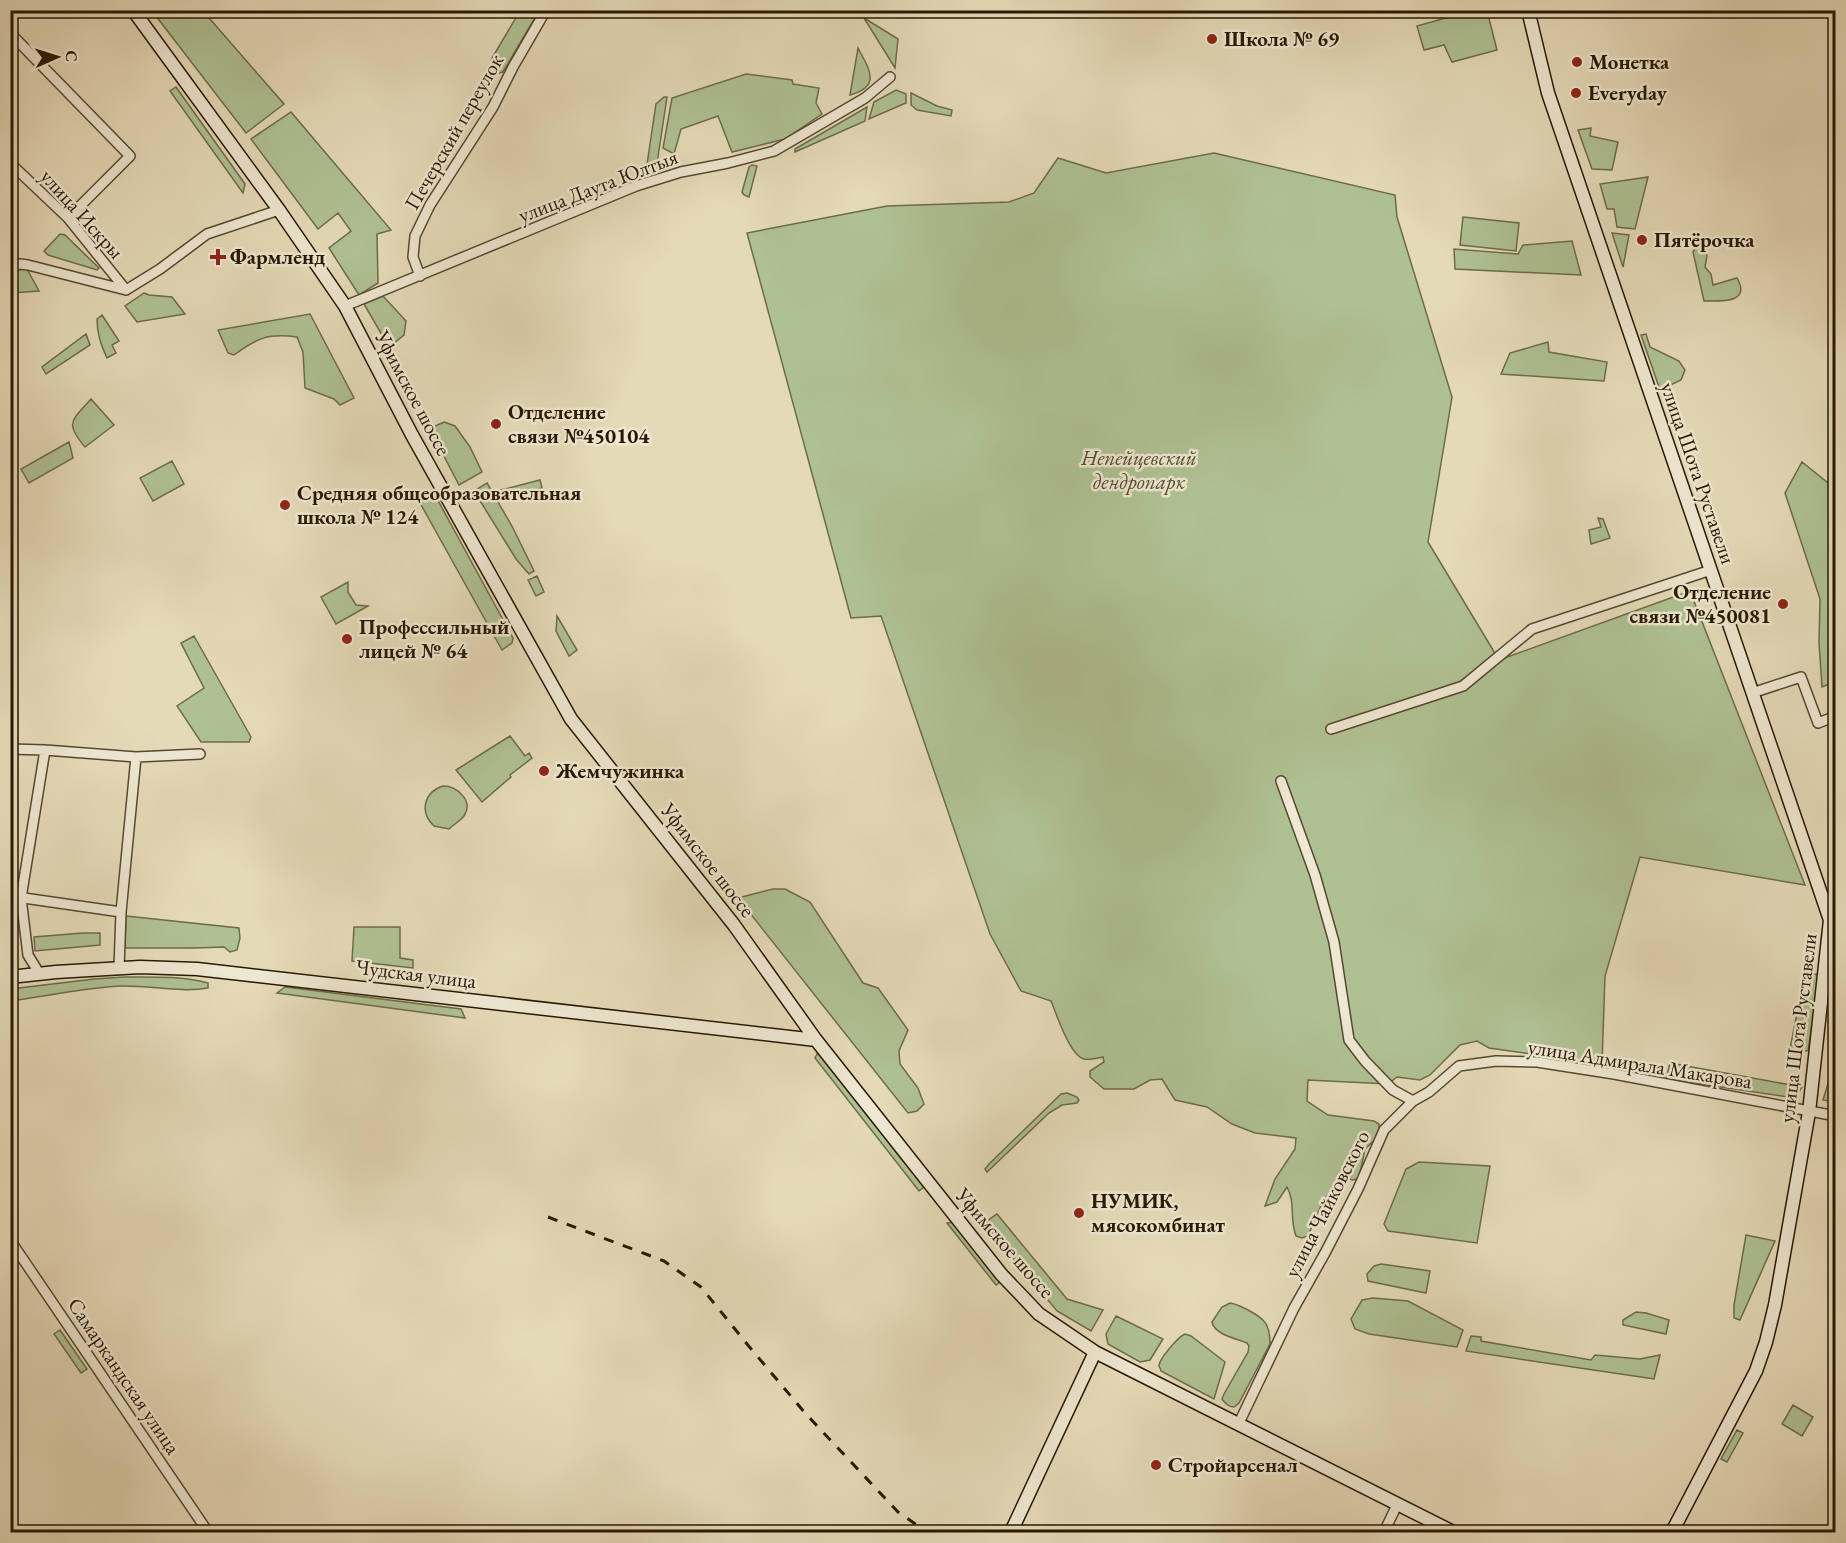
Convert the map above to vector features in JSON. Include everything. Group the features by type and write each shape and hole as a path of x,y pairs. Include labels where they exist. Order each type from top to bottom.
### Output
{"main road":[{"name":"Уфимское шоссе","path":"133,10 279,210 345,306 412,435 571,719 734,925 816,1040 1001,1274 1039,1314 1095,1352 1453,1533"},
{"name":"улица Шота Руставели","path":"1528,10 1548,93 1830,920 1809,1112 1763,1354 1672,1533"},
{"name":"Чудская улица","path":"10,977 140,967 198,969 816,1040"},
{"path":"1011,1533 1095,1352"}],"street":[{"name":"Печерский переулок","path":"420,276 413,257 415,236 430,205 493,107 546,10"},
{"path":"10,33 130,156 68,218"},
{"name":"улица Даута Юлтыя","path":"345,306 636,186 681,172 728,163 774,150 865,98 890,77"},
{"name":"улица Искры","path":"10,163 68,218 126,290"},
{"path":"10,267 20,264 28,265 126,290 160,269 207,234 279,210"},
{"path":"1331,729 1463,686 1532,629 1711,570"},
{"path":"1752,693 1802,677 1818,723 1836,716"},
{"path":"10,750 45,750 136,757 200,754"},
{"path":"39,974 28,955 16,897 45,750"},
{"path":"119,968 121,912 136,757"},
{"path":"1281,781 1315,875 1334,942 1349,1040 1365,1061 1393,1090 1413,1101"},
{"path":"16,897 121,912"},
{"name":"улица Адмирала Макарова","path":"1413,1101 1429,1092 1460,1066 1497,1061 1538,1062 1836,1116"},
{"name":"улица Чайковского","path":"1238,1425 1294,1308 1358,1189 1384,1130 1413,1101"},
{"name":"Самаркандская улица","path":"10,1240 208,1533"},
{"path":"1384,1533 1397,1505"}],"green space":[{"path":"152,11 203,11 284,104 246,133"},
{"path":"520,11 539,11 503,72 496,74 489,71 492,58"},
{"path":"1471,11 1487,11 1497,50 1452,62 1444,45 1424,50 1417,26"},
{"path":"864,18 898,39 895,68"},
{"path":"858,48 869,70 869,82 866,87 850,95"},
{"path":"746,74 792,80 793,84 819,88 816,103 822,114 785,139 732,152 718,116 681,129 674,154 663,148 672,98"},
{"path":"176,87 245,184 243,193 170,91"},
{"path":"896,90 906,94 906,103 869,119 874,102"},
{"path":"911,93 937,106 952,110 951,116 917,110 911,105"},
{"path":"667,97 656,170 651,174 646,171 656,104"},
{"path":"867,107 865,121 795,152 795,149"},
{"path":"291,112 391,230 377,234 378,283 359,295 329,248 351,231 338,213 318,229 251,139"},
{"path":"1591,128 1590,136 1618,142 1612,170 1592,169 1578,130"},
{"name":"Непейцевский дендропарк","path":"1214,153 1395,195 1397,217 1452,397 1428,542 1499,660 1690,591 1805,885 1640,857 1605,976 1602,1064 1489,1048 1477,1041 1460,1045 1430,1075 1420,1080 1397,1077 1388,1084 1308,1080 1307,1101 1328,1115 1374,1121 1379,1124 1379,1136 1365,1149 1359,1178 1353,1180 1342,1177 1323,1201 1308,1236 1302,1238 1296,1236 1290,1193 1287,1187 1277,1202 1265,1206 1275,1179 1295,1149 1296,1138 1255,1133 1232,1124 1207,1107 1175,1100 1162,1079 1150,1080 1134,1089 1104,1089 1090,1077 1090,1071 1104,1062 1103,1057 1084,1059 1079,1056 1064,1033 1051,1001 1021,991 990,934 881,616 851,618 747,233 887,206 1009,202 1034,193 1058,158 1106,173"},
{"path":"757,166 749,197 742,192 749,167"},
{"path":"1648,177 1635,229 1617,227 1614,209 1607,209 1600,184"},
{"path":"1463,217 1519,223 1516,251 1460,245"},
{"path":"1612,233 1629,235 1623,267"},
{"path":"60,234 65,235 99,268 97,270 48,255 44,251"},
{"path":"1572,241 1581,275 1455,269 1454,249 1518,254 1523,245"},
{"path":"1707,242 1708,244 1704,246 1707,256 1705,267 1711,274 1713,285 1737,278 1741,286 1737,297 1725,301 1704,301 1693,252 1696,247"},
{"path":"25,269 39,291 11,293 11,271"},
{"path":"144,293 172,297 185,314 137,322 125,306"},
{"path":"383,296 406,321 404,335 389,347 364,304"},
{"path":"310,314 354,398 340,405 334,399 305,388 303,352 297,337 263,338 249,344 234,355 228,353 218,330"},
{"path":"102,315 119,341 112,345 116,353 107,358 98,330 97,319"},
{"path":"86,334 90,345 46,374 42,367"},
{"path":"1646,334 1650,347 1679,361 1685,370 1681,380 1660,390 1641,335"},
{"path":"1548,342 1549,352 1607,362 1604,381 1501,374 1510,353"},
{"path":"91,399 114,425 85,447 74,432 73,422"},
{"path":"444,422 455,426 470,447 482,472 459,485 435,439 433,427"},
{"path":"69,442 73,458 29,483 21,469"},
{"path":"172,461 184,484 153,501 140,478"},
{"path":"1802,462 1827,482 1835,478 1835,682 1822,687 1819,643 1820,599 1785,493"},
{"path":"540,480 542,488 503,498 501,490"},
{"path":"487,483 534,571 529,574 516,559 474,491"},
{"path":"435,495 513,638 512,643 502,650 420,503"},
{"path":"1598,518 1603,519 1610,538 1591,544 1589,530 1601,527"},
{"path":"537,576 544,592 536,596 528,580"},
{"path":"348,582 348,592 356,605 368,606 336,624 321,597"},
{"path":"557,616 577,650 569,656 556,631"},
{"path":"194,636 251,737 249,742 201,742 177,706 204,688 181,643"},
{"path":"510,736 525,756 529,753 532,758 482,802 456,770"},
{"path":"443,786 454,789 462,795 467,805 464,816 449,829 434,826 429,821 425,809 431,793"},
{"path":"773,889 785,889 810,902 863,983 878,988 908,1030 899,1051 900,1064 918,1088 924,1104 917,1111 908,1113 738,898"},
{"path":"126,916 239,928 240,938 237,950 230,952 224,947 125,948"},
{"path":"354,927 400,927 400,958 413,960 413,968 352,961"},
{"path":"100,933 100,945 35,951 34,937"},
{"path":"1805,972 1820,975 1808,1051 1790,1049"},
{"path":"124,977 188,979 208,983 208,988 186,990 120,986 11,1001 11,989"},
{"path":"285,987 461,1009 465,1018 277,993"},
{"path":"817,1054 821,1055 924,1187 919,1191 815,1058"},
{"path":"1835,1061 1836,1102 1823,1100"},
{"path":"1670,1063 1802,1087 1795,1098 1666,1079"},
{"path":"1067,1093 1077,1097 1079,1100 1077,1103 1062,1105 1049,1113 987,1172 985,1169 989,1164 1061,1094"},
{"path":"1419,1162 1490,1166 1477,1243 1388,1231 1384,1224 1406,1169"},
{"path":"997,1214 1067,1299 1103,1310 1091,1331 1057,1311 984,1223"},
{"path":"954,1222 1000,1282 996,1285 947,1223"},
{"path":"1746,1235 1775,1241 1740,1320 1734,1318 1734,1305"},
{"path":"1381,1264 1430,1271 1426,1293 1368,1281 1367,1274 1374,1266"},
{"path":"1373,1298 1408,1301 1463,1330 1457,1347 1369,1334 1355,1329 1351,1319 1362,1300"},
{"path":"1230,1303 1262,1319 1268,1327 1270,1337 1270,1344 1239,1403 1234,1407 1228,1406 1222,1399 1248,1352 1249,1346 1247,1343 1221,1333 1212,1322 1222,1307"},
{"path":"1636,1312 1669,1320 1666,1334 1623,1325 1623,1320"},
{"path":"1116,1316 1163,1339 1150,1360 1140,1362 1108,1344 1106,1334"},
{"path":"60,1330 87,1369 81,1373 54,1334"},
{"path":"1185,1334 1191,1336 1225,1362 1214,1399 1161,1371 1159,1366 1162,1358"},
{"path":"1471,1336 1481,1337 1481,1341 1591,1360 1595,1355 1640,1359 1660,1355 1654,1379 1466,1351"},
{"path":"1793,1405 1813,1417 1802,1436 1782,1424"},
{"path":"1737,1430 1743,1433 1727,1462 1721,1459"}],"railway":[{"path":"548,1217 664,1261 701,1287 805,1413 898,1512 927,1532"}],"place":[{"name":"Школа № 69","path":"1212,39"},
{"name":"Монетка","path":"1577,62"},
{"name":"Everyday","path":"1576,93"},
{"name":"Пятёрочка","path":"1642,240"},
{"name":"Фармленд","path":"218,257"},
{"name":"Отделение связи №450104","path":"496,424"},
{"name":"Средняя общеобразовательная школа № 124","path":"285,505"},
{"name":"Отделение связи №450081","path":"1783,604"},
{"name":"Профессильный лицей № 64","path":"347,639"},
{"name":"Жемчужинка","path":"544,771"},
{"name":"НУМИК, мясокомбинат","path":"1079,1213"},
{"name":"Стройарсенал","path":"1156,1465"}]}
